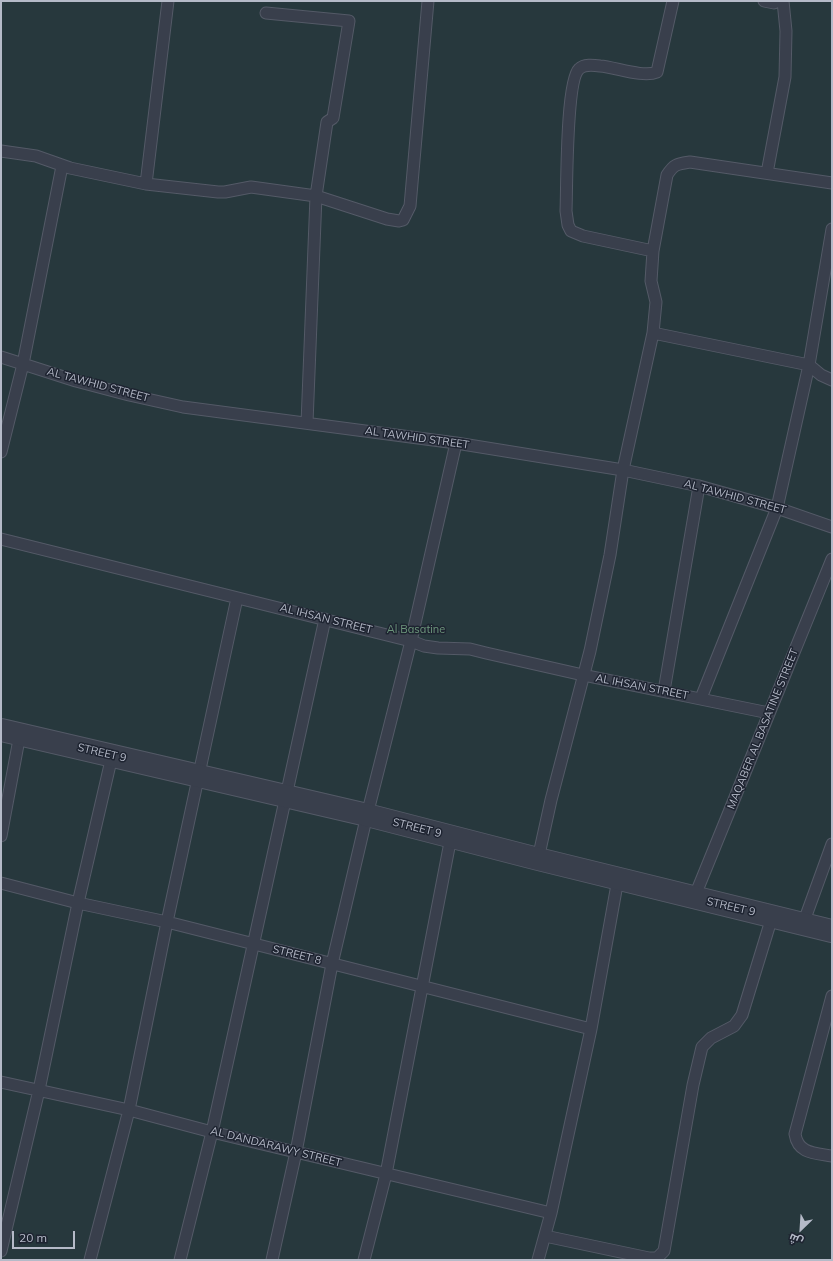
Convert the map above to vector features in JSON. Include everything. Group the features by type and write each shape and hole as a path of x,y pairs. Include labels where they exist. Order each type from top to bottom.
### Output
{"street":[{"name":"STREET 9","path":"10,732 285,796 538,860 832,931"}],"lane":[{"path":"146,184 168,1"},
{"path":"1,151 36,156 62,166 146,184 225,192 251,187 316,196 387,219 399,221 403,220 406,217 410,206 412,191 428,1"},
{"path":"653,251 583,236 571,231 568,225 566,211 570,99 574,77 578,70 583,66 602,66 644,73 657,72 673,1"},
{"path":"764,1 774,3 779,1"},
{"path":"766,173 785,77 786,31 783,1"},
{"path":"266,13 349,21 333,118 327,122 316,196 307,423"},
{"path":"538,860 551,800 582,675 590,651 610,555 622,470 653,333 656,302 651,280 653,251 667,175 676,164 690,162 832,183"},
{"path":"1,452 23,364 62,166"},
{"path":"701,698 777,508 809,365 832,229"},
{"path":"653,333 809,365 821,375 832,380"},
{"name":"AL TAWHID STREET","path":"1,357 91,385 182,407 456,443 622,470 699,486 777,508 832,527"},
{"path":"272,1260 296,1152 332,964 411,641 456,443"},
{"path":"664,691 699,486"},
{"name":"AL IHSAN STREET","path":"1,539 325,619 411,641 424,646 470,649 486,652 582,675 769,713"},
{"name":"MAQABER AL BASATINE STREET","path":"694,898 832,559"},
{"path":"90,1260 129,1110 167,922 237,598"},
{"path":"180,1260 212,1132 252,944 325,619"},
{"path":"1,836 10,732"},
{"path":"1,1251 39,1090 78,903 112,756"},
{"path":"364,1260 386,1174 451,837"},
{"path":"803,924 832,844"},
{"path":"538,1260 551,1214 591,1029 618,879"},
{"name":"STREET 8","path":"1,883 78,903 167,922 591,1029"},
{"path":"545,1236 649,1258 657,1258 664,1251 692,1093 702,1047 711,1038 734,1026 742,1015 772,916"},
{"path":"832,996 795,1134 796,1142 799,1147 804,1150 832,1156"},
{"name":"AL DANDARAWY STREET","path":"1,1082 129,1110 212,1132 551,1214"}],"green space":[{"name":"Al Basatine","path":"1,1 832,1 832,1260 1,1260"}]}
